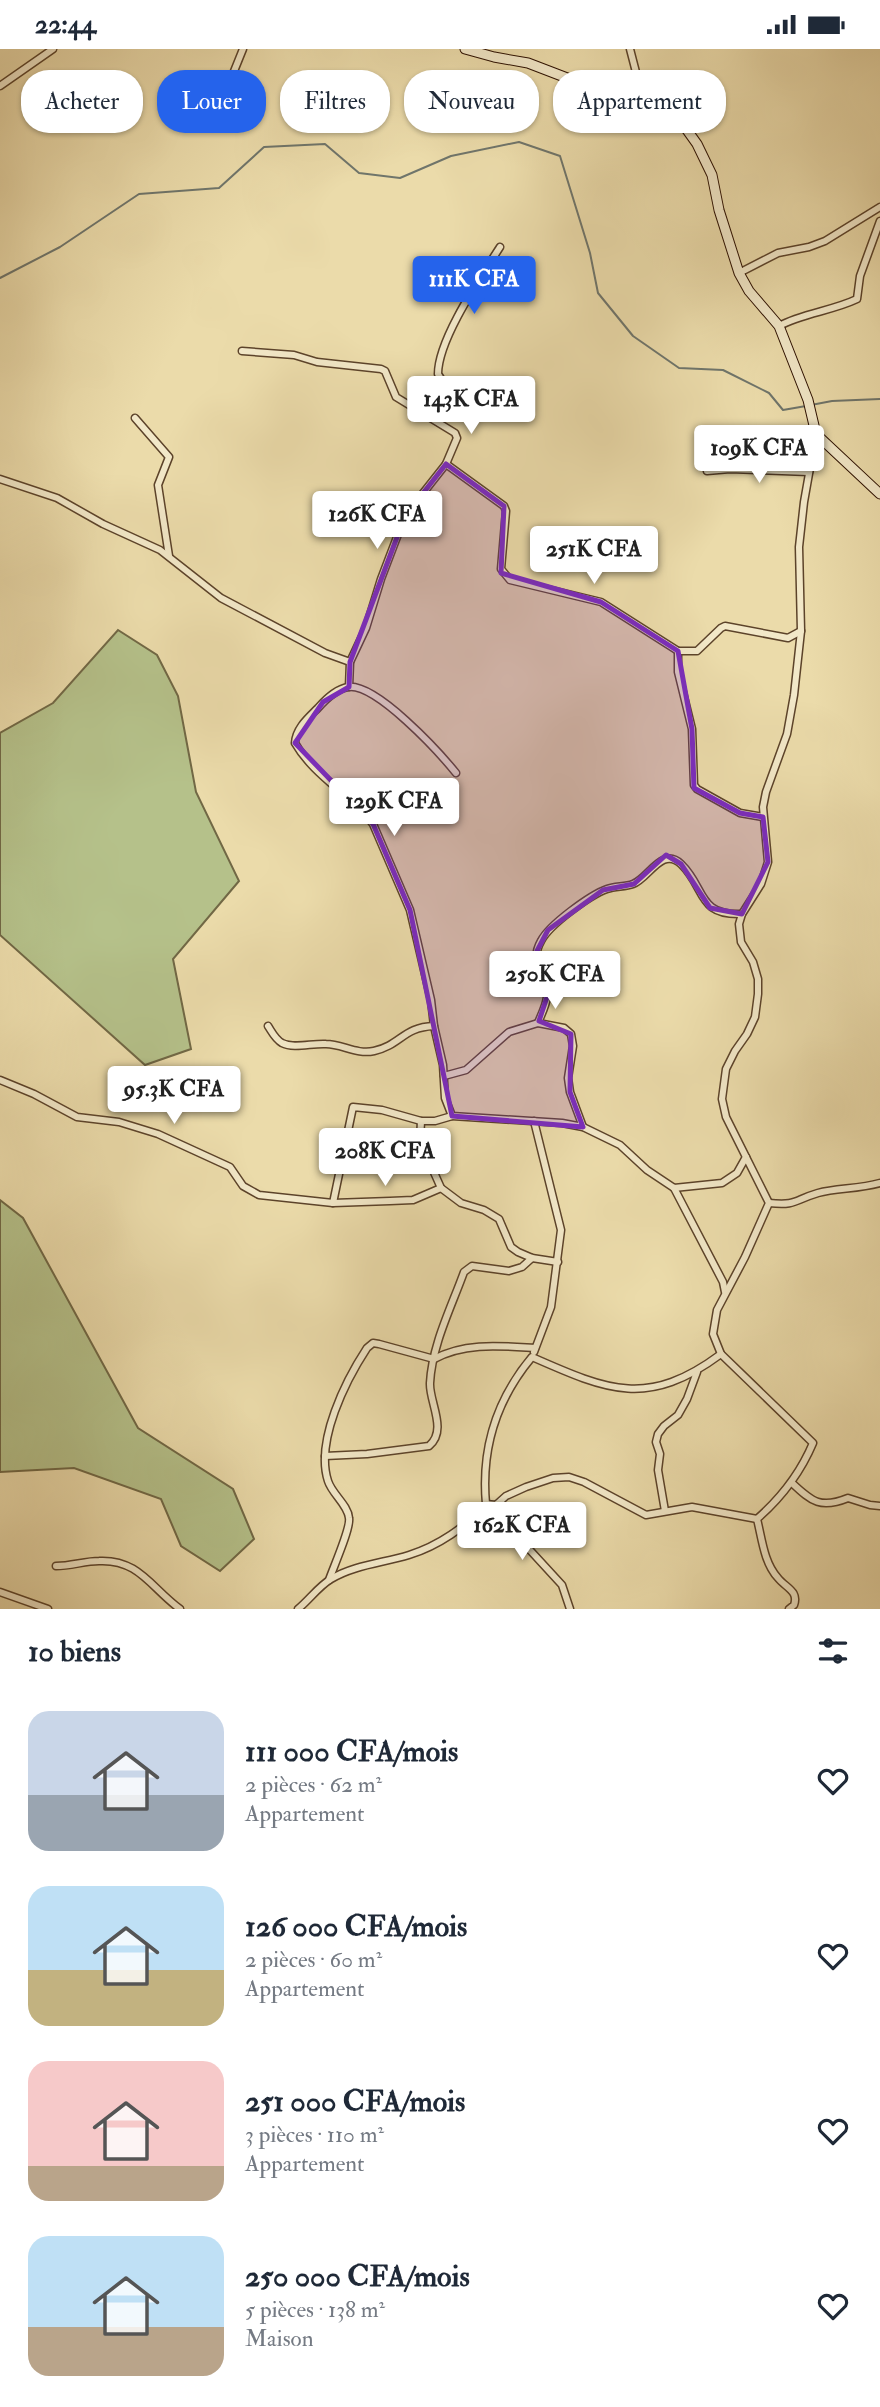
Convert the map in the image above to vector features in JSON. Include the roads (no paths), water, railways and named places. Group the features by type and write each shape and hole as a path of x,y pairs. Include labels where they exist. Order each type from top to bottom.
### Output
{"street":[{"path":"0,86 53,49"},
{"path":"235,70 243,49"},
{"path":"465,49 553,71"},
{"path":"630,49 635,70"},
{"path":"688,133 697,143 712,175 719,210 739,272 749,291 779,326 808,400 816,434 799,547 801,631 787,734 766,792 763,817 768,862 761,884 742,914 739,932 758,979 755,1017 726,1069 722,1099 726,1117 769,1203"},
{"path":"739,272 778,253 825,241 880,207"},
{"path":"779,326 792,319 857,299 860,276 880,221"},
{"path":"438,422 450,393 438,374 445,345 475,286 500,247"},
{"path":"242,351 294,355 317,362 381,369 385,371 396,397 438,422 457,437 446,464 405,516 380,579 366,628 350,662 349,687"},
{"path":"135,418 169,457 158,485 169,556"},
{"path":"816,434 880,493"},
{"path":"446,464 504,506 506,511 501,569 510,580 601,602 678,651 697,651 725,626 788,638 801,631"},
{"path":"707,471 730,469 809,472"},
{"path":"0,479 57,498 103,524 150,545 169,556 221,598 325,653 350,662"},
{"path":"678,651 678,672 692,729 696,789 740,813 763,817"},
{"path":"452,1116 445,1098 444,1076 431,1000 410,910 373,824 313,767 295,743 295,735 335,692 349,687 361,689 397,712 429,740 456,773"},
{"path":"538,1023 547,997 536,962 541,941 561,919 604,890 634,884 662,860 671,858 681,864 710,908 724,914 742,914"},
{"path":"444,1076 466,1070 509,1032 538,1023 564,1028 571,1034 573,1046 568,1078 569,1092 583,1127"},
{"path":"268,1026 277,1039 286,1045 324,1044 360,1052 389,1045 414,1028 434,1026"},
{"path":"0,1080 34,1094 77,1117 119,1122 158,1134 230,1167 243,1186 259,1195 333,1203 413,1200 441,1188"},
{"path":"333,1203 353,1108 382,1110 421,1121 435,1121 452,1116 583,1127 620,1145 647,1170 674,1188 723,1282 725,1292"},
{"path":"421,1121 420,1142 441,1188 461,1203 499,1219 511,1247 532,1258 558,1262"},
{"path":"298,1609 329,1580 356,1568 412,1554 443,1539 471,1520 486,1504 484,1479 490,1432 499,1407 516,1375 532,1357 551,1307 558,1262 561,1230 534,1121"},
{"path":"674,1188 722,1183 737,1173 746,1157"},
{"path":"769,1203 789,1205 816,1193 863,1188 880,1183"},
{"path":"757,1519 792,1483 812,1446 812,1441 721,1354 713,1334 717,1310 769,1203"},
{"path":"325,1455 367,1454 429,1446 434,1442 437,1425 429,1385 447,1318 467,1269 472,1266 516,1270 532,1258"},
{"path":"329,1580 350,1522 328,1481 324,1467 325,1455 341,1395 367,1347 373,1343 379,1344 434,1359 445,1352 465,1348 535,1348"},
{"path":"532,1357 595,1383 633,1389 666,1386 697,1372 721,1354"},
{"path":"665,1511 658,1470 660,1454 656,1442 658,1434 678,1415 697,1372"},
{"path":"486,1504 496,1505 506,1496 526,1487 553,1478 569,1477 584,1482 646,1515 692,1507 757,1519"},
{"path":"792,1483 817,1502 832,1504 848,1497 870,1506 880,1506"},
{"path":"496,1505 517,1536 562,1585 570,1609"},
{"path":"757,1519 766,1557 777,1578 794,1592 796,1597 794,1605 789,1609"},
{"path":"56,1566 74,1566 98,1561 124,1563 136,1570 180,1609"},
{"path":"0,1592 48,1609"}],"waterway":[{"path":"0,278 60,247 139,194 219,188 264,147 325,144 359,173 400,178 451,156 519,142 560,156 590,253 598,293 633,336 679,368 723,370 769,393 783,410 806,406"},
{"path":"811,405 832,401 880,399"}]}
